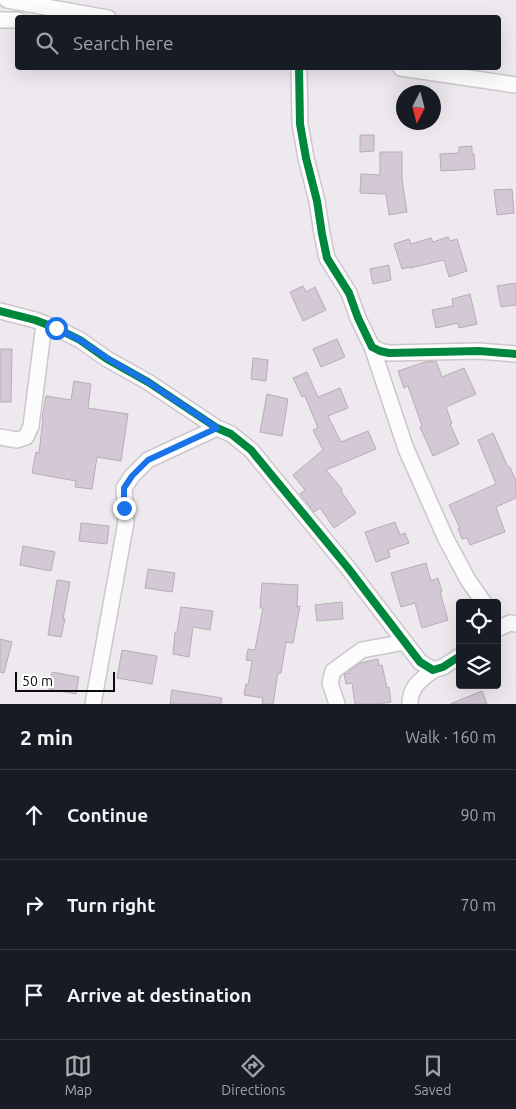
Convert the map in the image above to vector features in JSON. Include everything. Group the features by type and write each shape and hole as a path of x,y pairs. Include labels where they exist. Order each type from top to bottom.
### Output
{"street":[{"path":"7,0 27,11 73,15"},
{"path":"0,20 15,20"},
{"path":"299,70 300,124 327,258 349,293 358,318 372,347 406,449 446,539 468,580 481,599"},
{"path":"415,70 516,85"},
{"path":"0,311 44,324 80,340 217,428 231,434 250,450 348,568 420,662 433,670"},
{"path":"0,437 17,440 26,437 31,426 44,324"},
{"path":"372,347 389,353 479,351 516,354"},
{"path":"93,704 126,522 124,488 132,476 148,460 217,428"},
{"path":"501,626 510,623 516,624"},
{"path":"337,704 330,684 333,671 362,650 405,642"},
{"path":"410,704 410,693 416,685 433,670 443,667 456,659"}],"building":[{"path":"360,135 374,135 374,151 360,152"},
{"path":"472,146 475,169 441,171 440,154 459,153 459,147"},
{"path":"380,152 402,152 402,180 407,212 389,215 386,194 360,193 361,174 380,175"},
{"path":"512,189 514,213 497,215 494,190"},
{"path":"448,237 450,241 457,239 467,271 449,277 444,260 402,269 394,244 409,239 411,244 431,238 433,242"},
{"path":"389,265 391,280 373,284 370,269"},
{"path":"516,283 516,305 501,307 497,286"},
{"path":"303,286 306,292 315,287 326,310 303,321 290,292"},
{"path":"470,294 477,324 459,328 458,323 436,328 432,310 453,306 452,299"},
{"path":"337,339 345,357 321,367 313,349"},
{"path":"0,349 12,349 11,402 0,402"},
{"path":"253,358 268,360 266,381 251,379"},
{"path":"436,361 442,377 464,368 476,394 446,407 452,424 450,424 459,444 433,456 420,427 422,426 408,386 404,388 398,371 425,362"},
{"path":"307,372 318,397 340,388 348,408 328,416 341,442 368,431 376,449 326,470 342,489 341,491 356,513 334,528 320,508 314,512 300,494 305,490 293,475 323,450 313,430 318,428 305,396 302,397 293,378"},
{"path":"74,381 91,384 88,408 128,414 121,461 97,457 92,489 75,487 76,481 32,473 36,452 39,453 46,396 71,400"},
{"path":"267,394 288,399 282,436 260,432"},
{"path":"493,433 516,481 516,498 496,507 505,532 470,545 467,538 462,539 458,528 460,528 449,505 496,484 478,440"},
{"path":"395,522 400,535 405,533 409,543 388,550 390,557 376,562 365,532"},
{"path":"81,523 109,526 107,544 79,541"},
{"path":"23,546 55,552 51,571 20,565"},
{"path":"426,563 431,581 438,578 448,620 422,628 415,603 401,607 391,573"},
{"path":"148,569 175,573 172,592 145,588"},
{"path":"57,580 70,582 61,637 48,635"},
{"path":"262,583 298,585 297,607 300,606 293,643 286,642 273,704 262,704 263,698 244,695 246,684 248,685 252,661 246,660 248,649 255,650 263,608 260,608"},
{"path":"342,602 343,619 317,621 315,605"},
{"path":"181,607 213,611 210,630 193,627 189,657 173,654 175,632 177,632"},
{"path":"0,639 12,642 4,673 0,672"},
{"path":"122,650 157,656 152,684 117,678"},
{"path":"378,659 379,666 382,665 387,688 389,687 391,702 355,704 352,683 346,684 344,674 349,673 360,663"},
{"path":"52,672 79,677 76,694 49,689"},
{"path":"172,690 222,698 221,704 170,704"},
{"path":"482,691 487,704 450,704"}],"cycle path":[{"path":"299,70 300,124 327,258 349,293 358,318 372,347 389,353 479,351 516,354"},
{"path":"0,311 35,320 80,340 217,428 231,434 251,450 348,568 420,662 433,670 443,667 456,659"}],"route":[{"path":"56,328 80,340 148,382 217,428 148,460 132,476 124,488 124,508"}]}
